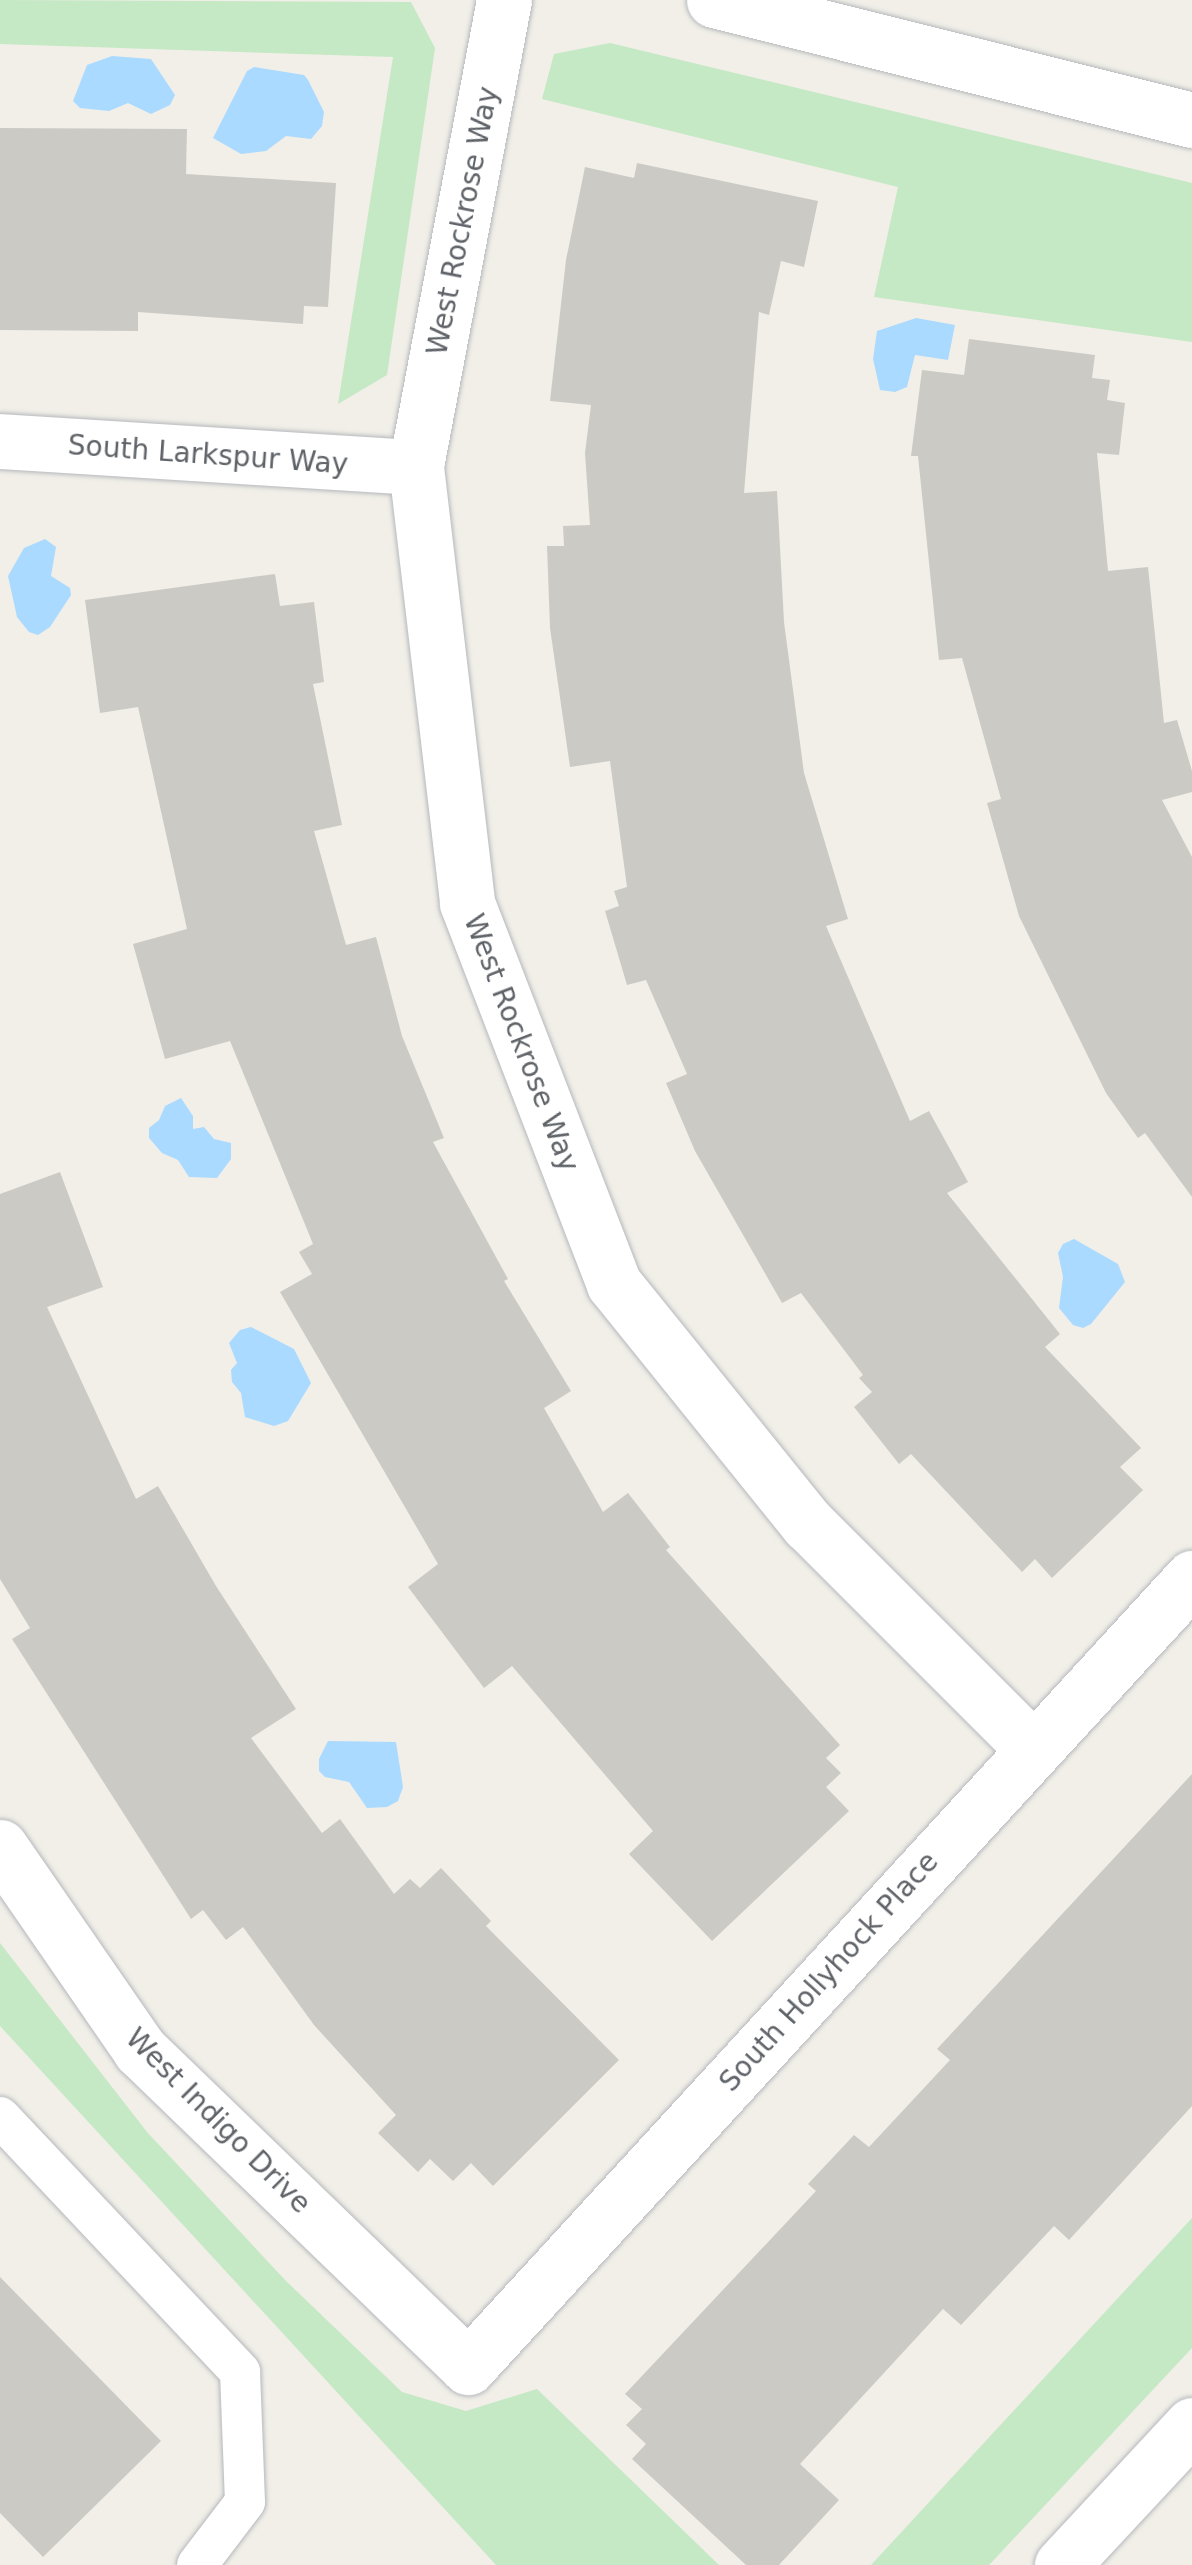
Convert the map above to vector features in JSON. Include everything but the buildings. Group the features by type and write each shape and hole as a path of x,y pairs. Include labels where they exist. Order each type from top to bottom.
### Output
{"street":[{"name":"West Rockrose Way","path":"504,0 416,468 467,903 614,1284 808,1524 1033,1749"},
{"path":"714,0 1192,120"},
{"name":"South Larkspur Way","path":"0,441 416,468"},
{"name":"South Hollyhock Place","path":"468,2367 1192,1578"},
{"name":"West Indigo Drive","path":"0,1846 140,2050 468,2367"},
{"path":"1062,2565 1192,2425"}],"lane":[{"path":"0,2117 240,2372 245,2502 198,2565"}],"green space":[{"path":"0,0 411,2 435,48 387,375 338,404 393,57 0,44"},
{"path":"610,43 1192,183 1192,342 874,297 898,187 542,99 554,54"},
{"path":"0,1943 147,2132 286,2281 402,2392 466,2411 537,2389 719,2565 496,2565 0,2026"},
{"path":"1192,2218 1192,2348 989,2565 871,2565"}],"water":[{"path":"112,56 151,59 175,95 170,105 151,114 128,103 109,111 80,108 73,101 87,65"},
{"path":"254,67 304,75 308,80 324,112 322,126 311,139 286,136 266,151 241,154 213,138 247,71"},
{"path":"916,318 955,325 948,360 915,355 907,387 895,392 880,390 873,359 877,331"},
{"path":"45,539 56,547 51,576 70,588 71,595 50,627 38,635 29,632 17,617 8,576 24,548"},
{"path":"181,1098 193,1116 193,1129 204,1127 214,1139 231,1143 231,1159 217,1178 189,1177 178,1160 162,1153 149,1138 149,1128 159,1120 165,1106"},
{"path":"1074,1239 1118,1264 1125,1282 1091,1324 1083,1328 1073,1325 1059,1308 1063,1277 1058,1253 1063,1244"},
{"path":"251,1327 294,1349 311,1383 288,1421 274,1426 245,1417 241,1393 232,1382 231,1370 237,1363 229,1343 240,1330"},
{"path":"328,1741 396,1742 403,1787 398,1801 387,1807 367,1808 349,1782 325,1777 319,1771 319,1759"}]}
